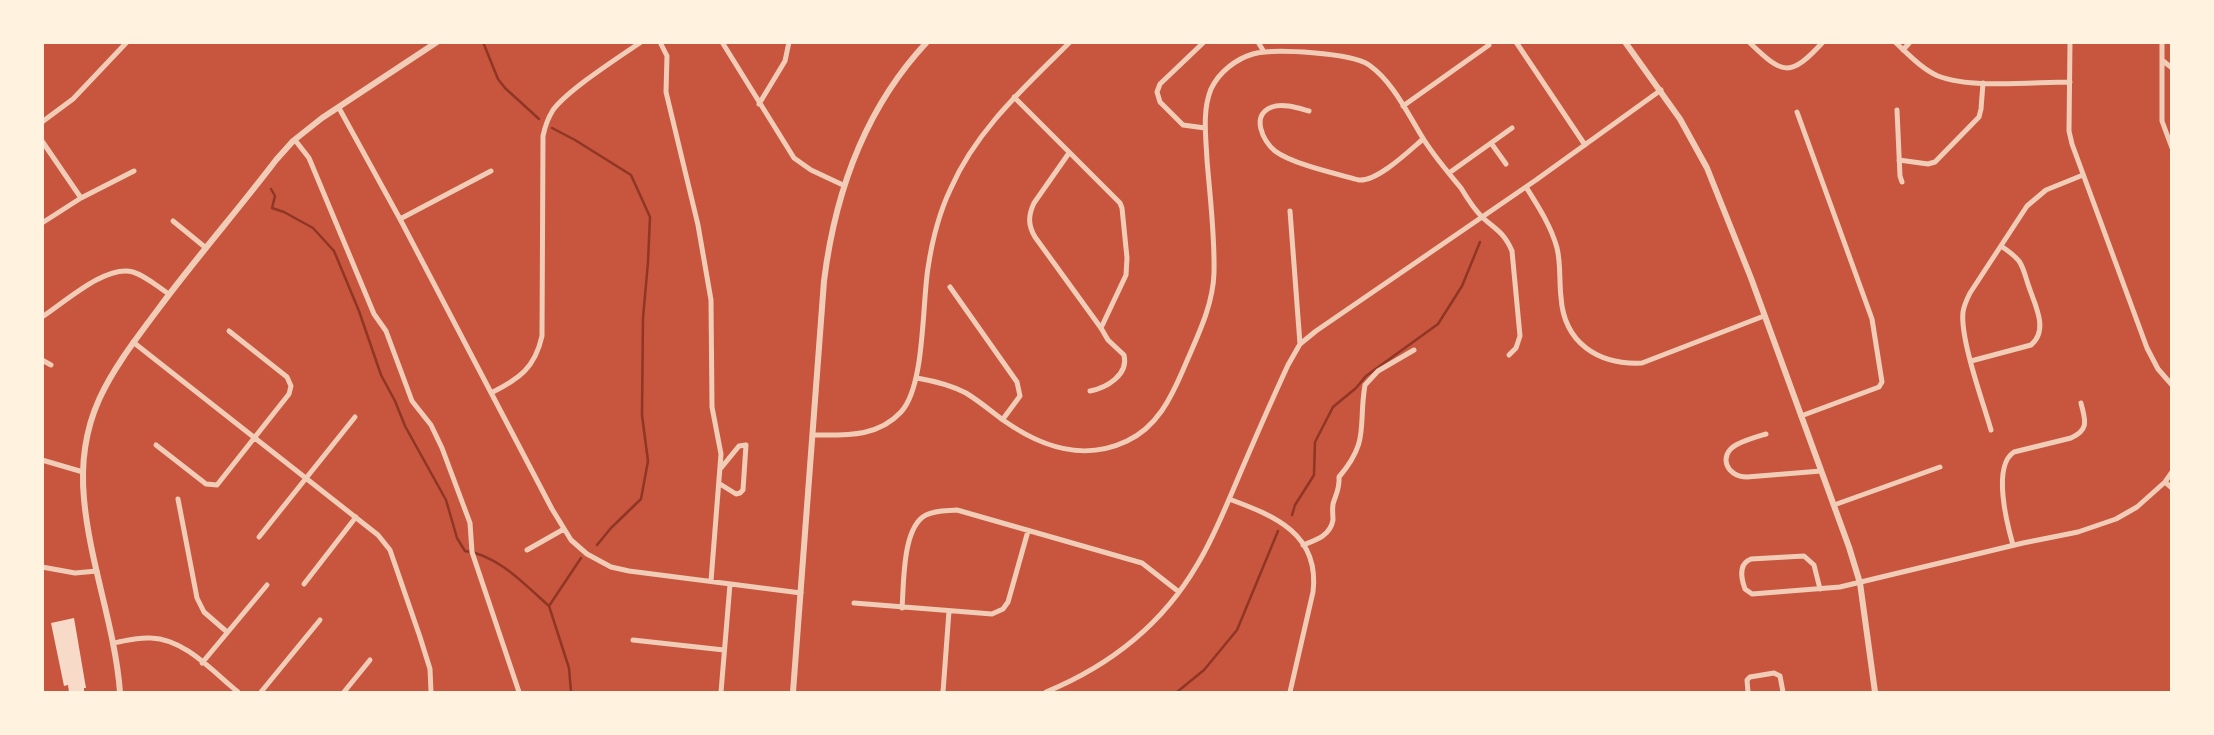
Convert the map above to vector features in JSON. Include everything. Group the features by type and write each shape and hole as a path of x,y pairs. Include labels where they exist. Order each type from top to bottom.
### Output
{"street":[{"path":"42,122 73,99 127,42"},
{"path":"120,692 112,643 86,518 83,472 87,436 99,398 114,369 133,342 276,160 295,140 437,42"},
{"path":"491,393 507,385 529,368 536,358 542,336 544,322 543,136 546,124 552,112 564,98 641,42"},
{"path":"660,42 667,56 666,92 698,225 711,300 711,393 721,454 711,581"},
{"path":"722,42 794,158 811,170 844,185"},
{"path":"759,104 785,61 790,42"},
{"path":"793,692 827,258 844,185 858,148 881,103 900,75 927,42"},
{"path":"813,435 852,436 875,430 901,412 910,399 917,378 928,267 944,207 965,159 994,119 1070,42"},
{"path":"1204,42 1160,84 1157,92 1160,102 1183,125 1205,128"},
{"path":"1258,42 1264,52"},
{"path":"1516,42 1585,145"},
{"path":"1625,42 1680,119 1707,168 1764,316 1834,505 1860,583 1875,692"},
{"path":"1749,42 1768,61 1784,68 1801,65 1823,42"},
{"path":"1895,42 1938,76 1983,83 2070,82"},
{"path":"1903,50 1910,42"},
{"path":"2070,42 2069,131 2083,175 2147,348 2158,369 2172,385"},
{"path":"2162,42 2162,121 2172,148"},
{"path":"1403,106 1489,45"},
{"path":"917,378 964,392 1027,436 1058,449 1088,452 1104,450 1130,440 1145,429 1164,408 1172,395 1201,327 1212,290 1214,256 1205,128 1208,98 1218,78 1235,62 1264,52 1345,56 1359,60 1377,72 1403,106 1423,139 1482,217 1503,234 1512,251 1520,336 1516,348 1509,355"},
{"path":"2162,60 2172,68"},
{"path":"1899,160 1922,164 1935,162 1979,117 1983,83"},
{"path":"1046,692 1090,672 1122,651 1161,615 1179,592 1206,551 1288,365 1300,344 1526,187 1661,90"},
{"path":"1014,98 1120,203 1124,215 1127,258 1126,276 1101,328"},
{"path":"1310,111 1288,106 1273,106 1267,110 1260,122 1261,132 1265,141 1277,152 1292,159 1359,180 1368,180 1378,174 1423,139"},
{"path":"339,108 571,540 587,554 611,567 629,571 801,593"},
{"path":"1897,110 1900,176 1902,182"},
{"path":"1797,112 1872,319 1882,382 1880,386 1801,416"},
{"path":"1449,173 1512,128"},
{"path":"295,140 309,158 374,314 386,332 412,401 431,424 442,448 470,523 472,552 518,692"},
{"path":"42,141 81,198"},
{"path":"1491,143 1506,164"},
{"path":"1069,153 1034,204 1030,211 1029,222 1035,237 1108,340 1122,352 1125,363 1124,369 1102,389 1090,391"},
{"path":"42,223 81,198 134,171"},
{"path":"400,219 491,171"},
{"path":"1992,430 1971,361 1963,324 1965,303 2018,216 2034,199 2046,190 2083,175"},
{"path":"1526,187 1544,217 1557,246 1560,260 1561,299 1564,317 1570,332 1580,343 1605,359 1628,363 1642,362 1764,316"},
{"path":"1290,211 1300,344"},
{"path":"173,221 206,248"},
{"path":"1971,361 2031,345 2036,340 2039,332 2038,312 2021,264 2001,246"},
{"path":"42,317 100,278 118,271 135,273 169,294"},
{"path":"950,287 1017,382 1020,396 1003,420"},
{"path":"156,445 206,484 214,486 220,482 289,394 290,381 287,377 229,331"},
{"path":"133,342 378,535 390,550 430,669 431,692"},
{"path":"1303,544 1320,538 1327,533 1332,524 1333,506 1340,488 1339,477 1357,454 1360,443 1365,385 1378,372 1414,350"},
{"path":"42,360 51,365"},
{"path":"2013,545 2002,505 2005,469 2008,458 2014,452 2080,434 2084,428 2085,420 2081,403"},
{"path":"259,537 355,418"},
{"path":"1766,434 1736,445 1730,450 1727,461 1730,472 1734,476 1747,477 1821,471"},
{"path":"720,484 736,494 743,490 746,445 739,446 721,468"},
{"path":"42,460 83,472"},
{"path":"1834,505 1940,467"},
{"path":"1820,589 1814,565 1804,556 1751,559 1745,561 1742,566 1745,589 1752,594 1820,589 1860,583 2013,545 2078,532 2116,519 2143,503 2165,482 2172,472"},
{"path":"2165,482 2172,488"},
{"path":"178,499 197,598 204,612 227,632"},
{"path":"1229,499 1268,514 1292,532 1309,553 1314,577 1290,692"},
{"path":"902,608 911,532 920,519 927,514 939,511 957,510 1142,563 1179,592"},
{"path":"304,584 356,517"},
{"path":"527,550 564,529"},
{"path":"854,603 992,614 1003,609 1008,602 1028,530"},
{"path":"42,567 75,573 97,571"},
{"path":"721,692 730,584"},
{"path":"202,663 267,585"},
{"path":"943,692 949,611"},
{"path":"261,692 320,620"},
{"path":"112,643 136,638 161,639 181,647 238,692"},
{"path":"632,640 724,650"},
{"path":"344,692 370,660"},
{"path":"1748,692 1747,680 1750,677 1774,673 1780,676 1783,692"}],"building":[{"path":"74,618 86,688 84,688 84,692 69,692 68,685 64,686 51,623"}],"waterway":[{"path":"483,42 498,79 505,88 539,119"},
{"path":"552,128 631,175 650,217 643,318 642,415 648,461 641,499 611,528 597,545"},
{"path":"271,189 275,196 272,208 284,212 313,228 334,251 359,311 381,375 395,401 405,426 446,500 457,538 465,551 489,558 500,565 521,580 549,606"},
{"path":"1292,515 1295,505 1314,475 1315,442 1333,407 1356,388 1366,376 1438,324 1462,286 1480,242"},
{"path":"1177,692 1204,670 1237,630 1278,531"},
{"path":"571,692 569,668 549,606 581,558"}]}
